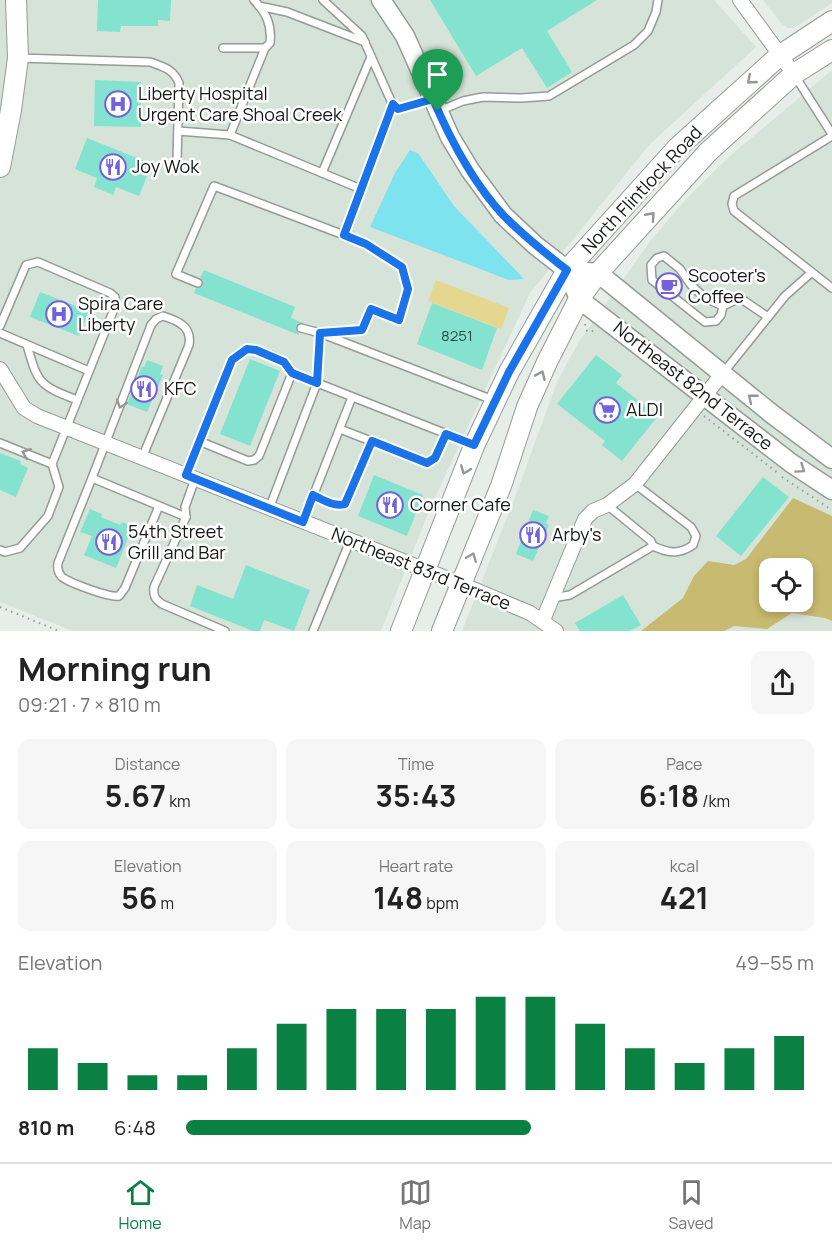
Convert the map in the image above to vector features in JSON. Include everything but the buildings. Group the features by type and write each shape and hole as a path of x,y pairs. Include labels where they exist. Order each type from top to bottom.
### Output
{"main road":[{"path":"0,167 6,108 18,58 16,0"},
{"name":"North Flintlock Road","path":"401,631 474,445 509,372 567,270 676,148 779,56 832,21"},
{"name":"North Flintlock Road","path":"442,631 501,486 527,407 579,299 598,273 708,152 794,74 832,50"}],"street":[{"path":"381,0 405,36 450,137 470,170 503,215 535,245 567,270 579,299"},
{"path":"740,0 794,74"},
{"path":"567,270 598,273"},
{"name":"Northeast 82nd Terrace","path":"598,273 772,414 832,459"},
{"name":"Northeast 82nd Terrace","path":"579,299 791,463 832,490"},
{"name":"Northeast 83rd Terrace","path":"0,369 24,408 36,416 461,584 530,613 556,631"},
{"path":"543,620 585,519 593,511 608,505 635,484 722,374"}],"lane":[{"path":"230,135 264,48 270,43 271,32 266,14 254,0"},
{"path":"323,0 362,36 393,104 398,109 483,97 549,96 634,45 648,31 658,0"},
{"path":"259,6 287,12 365,42"},
{"path":"223,48 264,48"},
{"path":"322,173 371,57"},
{"path":"18,58 150,62 165,67 175,74 179,83 177,160"},
{"path":"794,74 832,135 734,196 732,204 734,211 832,288"},
{"path":"344,235 393,104"},
{"path":"178,131 230,135 361,189"},
{"path":"198,283 176,274 214,186 366,244 402,267 408,289 399,320 371,309 362,330 320,333"},
{"path":"723,306 721,315 716,321 705,322 652,280 651,265 657,258 664,256 680,269 691,285 705,298 723,306 740,298 768,317"},
{"path":"0,326 26,266 32,263 38,262 115,297 116,304 52,464 59,487 48,516 20,548 5,552 0,550"},
{"path":"722,374 785,296 811,273"},
{"path":"142,458 189,345 190,336 185,326 164,316 156,319 151,325 58,563 58,572 65,579 110,597 119,596 125,588 159,506"},
{"path":"301,328 320,333 495,400"},
{"path":"0,333 89,371"},
{"path":"269,508 317,383 320,333"},
{"path":"27,345 40,381 52,390 77,400"},
{"path":"225,631 162,604 153,594 186,517 185,507 190,477 199,441 232,360 238,353 247,349 256,350 284,362 292,373 474,445"},
{"path":"199,441 248,461 254,460 259,456 292,373"},
{"path":"303,522 352,397"},
{"path":"340,429 427,463 435,458 446,434"},
{"path":"313,495 340,506 345,504 372,441"},
{"path":"0,443 52,464"},
{"path":"92,478 186,517"},
{"path":"608,505 651,541 653,546 667,552 677,553 693,545 696,536 691,527 635,484"},
{"path":"313,631 350,541"},
{"path":"552,598 570,596 653,546"}],"path":[{"path":"0,607 58,631"}],"shaded area":[{"path":"0,0 714,0 756,47 649,145 530,293 432,504 381,631 73,631 0,602"},
{"path":"763,0 832,0 832,3 794,28 788,28 781,23"},
{"path":"832,70 832,631 462,631 514,500 557,382 578,343 651,240 687,198 731,155"},
{"path":"436,280 509,308 501,329 428,301"},
{"path":"793,498 832,516 832,621 792,613 767,629 734,626 724,631 641,631 683,598 694,576 708,561 734,565 746,559"}],"water":[{"path":"410,150 418,153 454,206 524,279 509,280 370,227 395,173"}],"place":[{"name":"Liberty Hospital Urgent Care Shoal Creek","path":"118,104"},
{"name":"Joy Wok","path":"113,167"},
{"name":"Scooter's Coffee","path":"669,286"},
{"name":"Spira Care Liberty","path":"59,314"},
{"name":"KFC","path":"144,389"},
{"name":"ALDI","path":"607,410"},
{"name":"Corner Cafe","path":"390,505"},
{"name":"Arby's","path":"533,535"},
{"name":"54th Street Grill and Bar","path":"109,542"}],"route":[{"path":"433,99 438,111 450,137 470,170 503,215 535,245 567,270 509,372 474,445 446,434 435,458 427,463 372,441 345,504 340,506 313,495 303,522 186,475 232,360 238,353 247,349 256,350 284,362 292,373 317,383 320,333 362,330 371,309 399,320 408,289 402,267 366,244 344,235 393,104 398,109 433,99"}]}
